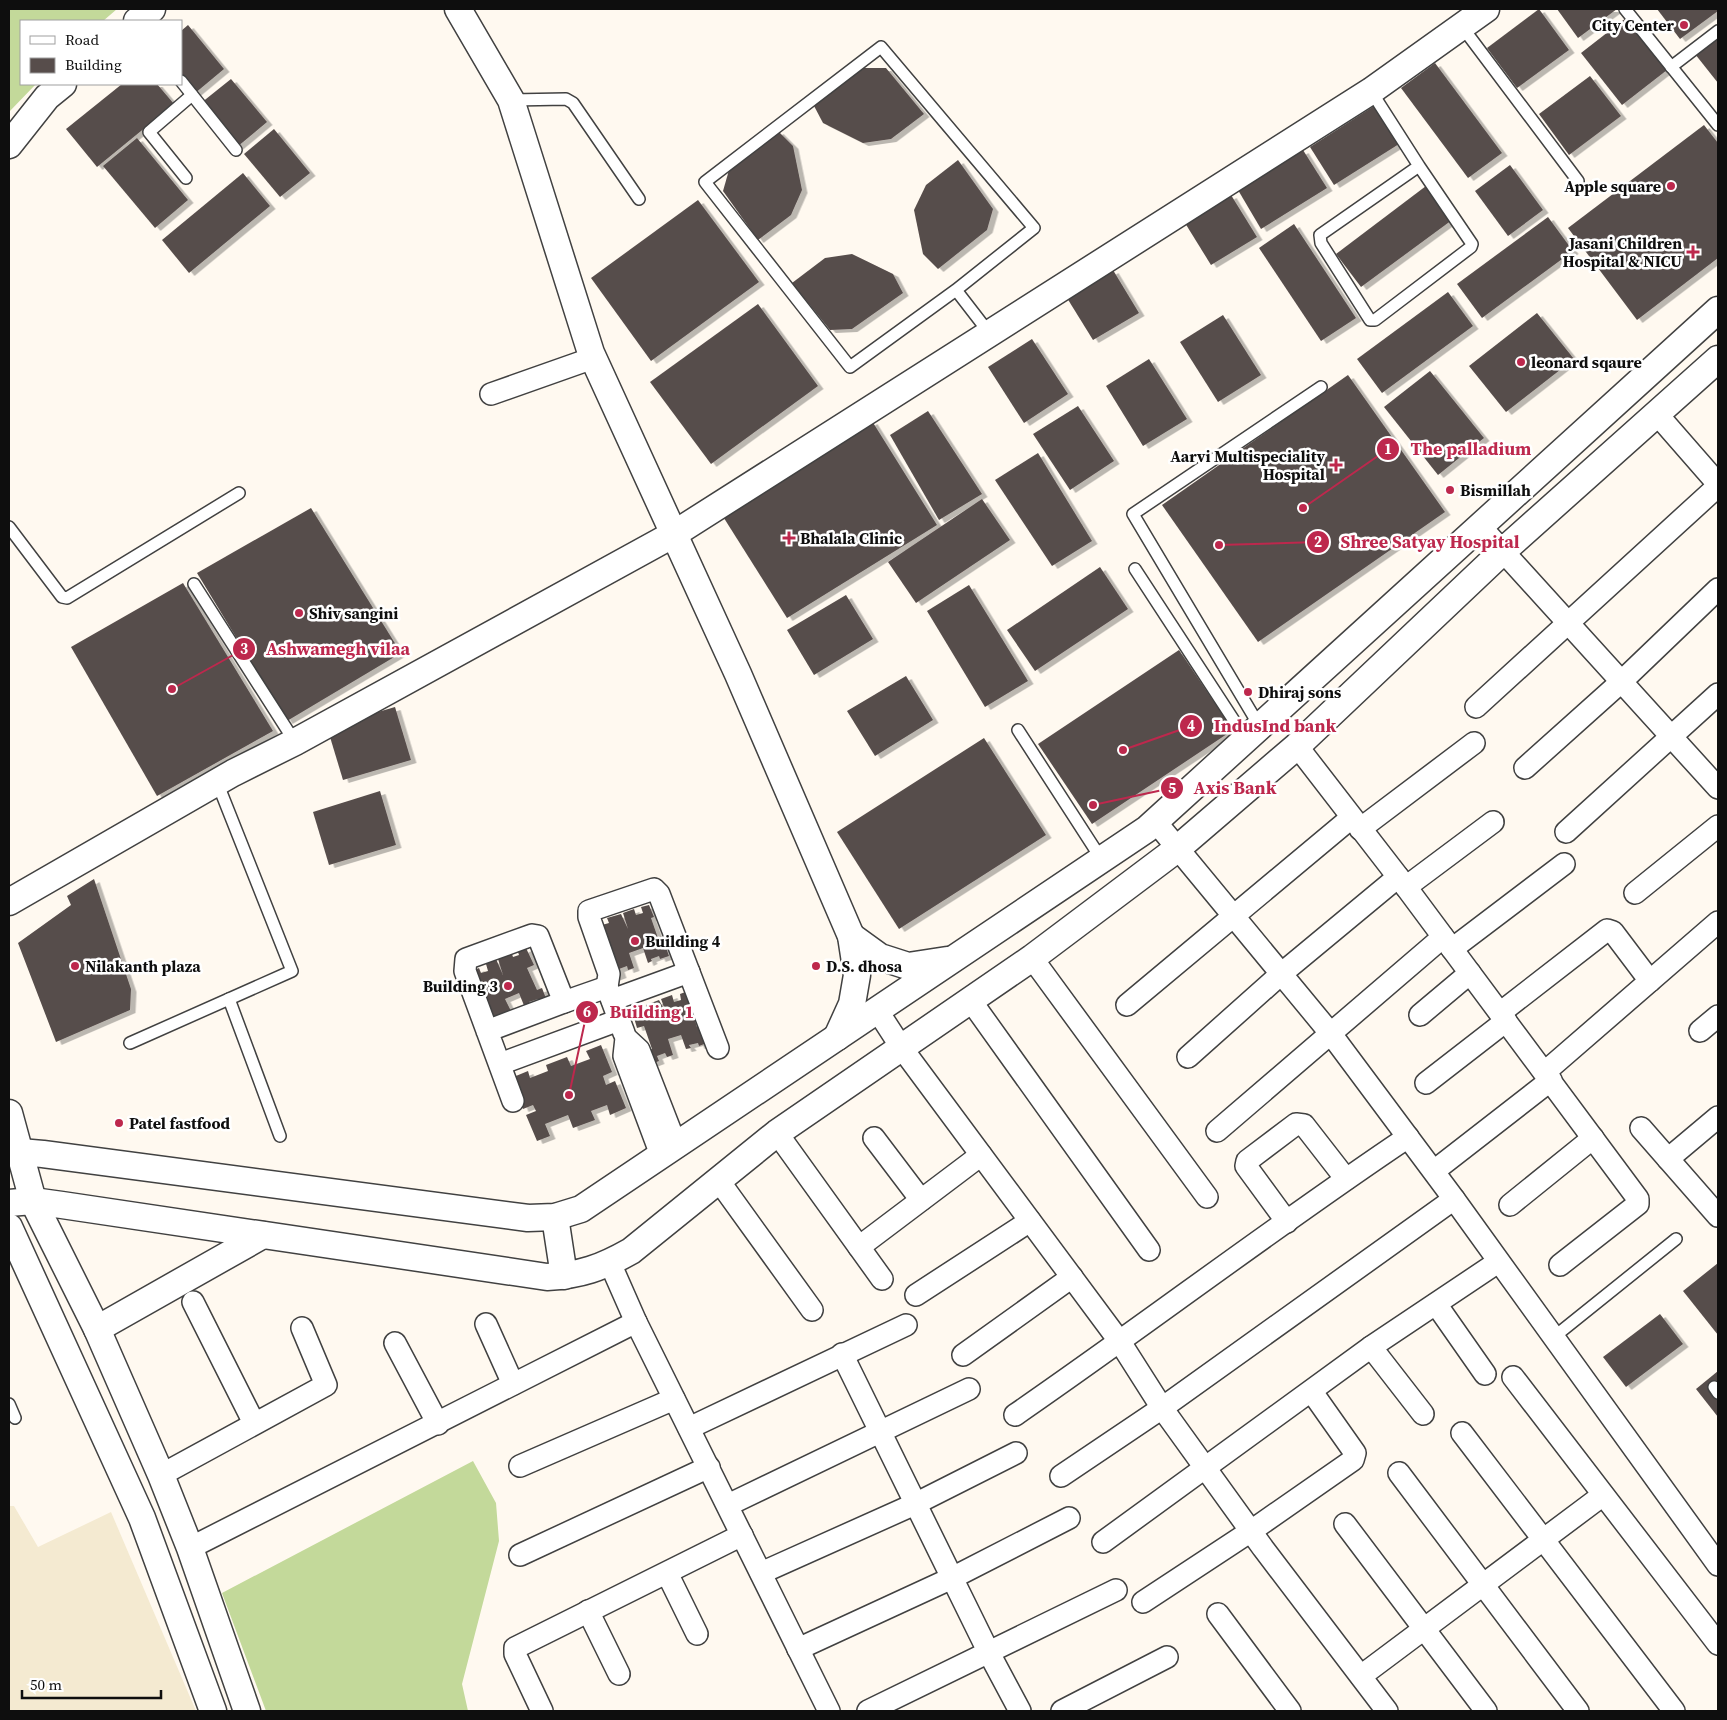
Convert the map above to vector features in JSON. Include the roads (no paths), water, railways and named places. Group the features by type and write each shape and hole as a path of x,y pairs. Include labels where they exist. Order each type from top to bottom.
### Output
{"street":[{"path":"138,20 152,9"},
{"path":"458,9 511,100 593,358 738,674 851,936 857,975 852,1004 837,1037"},
{"path":"9,902 217,782 295,742 674,534 1371,92 1486,9"},
{"path":"9,145 47,97 62,85"},
{"path":"14,1153 528,1218 555,1217 581,1209 1147,829 1718,310"},
{"path":"492,394 593,358"},
{"path":"21,1202 547,1277 575,1276 610,1263 631,1251 777,1134 1032,958 1177,849 1297,746 1502,551 1718,359"},
{"path":"1476,707 1569,624 1718,485 1656,413"},
{"path":"1480,526 1718,788"},
{"path":"1525,768 1621,682 1718,589"},
{"path":"1566,832 1718,694"},
{"path":"1127,1005 1234,916 1356,823 1474,743"},
{"path":"1297,746 1548,1076 1638,1201 1560,1265"},
{"path":"1154,821 1331,1034 1454,1199 1718,1565"},
{"path":"1188,1057 1281,974 1402,882 1493,822"},
{"path":"1635,893 1718,826"},
{"path":"1217,1131 1331,1034 1448,943 1564,864"},
{"path":"669,1150 624,1056 623,1029 609,993 609,974 589,917 589,911 654,888 659,894 718,1048"},
{"path":"1434,1172 1548,1076 1650,981 1718,922"},
{"path":"1426,1083 1607,930 1613,932 1650,981"},
{"path":"513,1101 465,971 466,959 532,935 538,936 564,1002"},
{"path":"851,936 880,958 908,966 953,959"},
{"path":"1032,958 1207,1197"},
{"path":"487,1031 564,1002 609,993 689,972"},
{"path":"1420,1015 1470,973"},
{"path":"971,1001 1149,1250"},
{"path":"878,1010 901,1047 1120,1342 1162,1408 1251,1531 1387,1711"},
{"path":"1700,1030 1718,1016"},
{"path":"500,1064 623,1029"},
{"path":"9,1114 21,1202 97,1329 161,1475 190,1548 247,1711"},
{"path":"1668,1159 1718,1117"},
{"path":"1287,1222 1246,1166 1247,1161 1296,1124 1304,1125 1346,1179"},
{"path":"1642,1128 1718,1216"},
{"path":"777,1134 882,1279"},
{"path":"1015,1415 1120,1342 1346,1179 1408,1137"},
{"path":"874,1138 921,1200"},
{"path":"1510,1205 1593,1138"},
{"path":"859,1247 981,1155"},
{"path":"718,1180 812,1310"},
{"path":"1062,1476 1162,1408 1454,1199"},
{"path":"555,1217 564,1276"},
{"path":"916,1295 1030,1221"},
{"path":"9,1227 142,1518 213,1711"},
{"path":"97,1329 263,1235"},
{"path":"1103,1542 1312,1392 1371,1347 1498,1262"},
{"path":"610,1263 636,1322 829,1711"},
{"path":"963,1355 1072,1277"},
{"path":"193,1302 254,1422"},
{"path":"1436,1304 1484,1374"},
{"path":"190,1548 636,1322"},
{"path":"486,1324 513,1384"},
{"path":"689,1428 906,1325"},
{"path":"161,1475 326,1384 302,1328"},
{"path":"395,1343 438,1424"},
{"path":"1371,1347 1423,1414"},
{"path":"842,1354 989,1653 1020,1711"},
{"path":"1513,1377 1718,1644"},
{"path":"728,1505 969,1388"},
{"path":"1143,1602 1251,1531 1355,1458 1355,1453 1312,1392"},
{"path":"520,1466 674,1399"},
{"path":"1462,1433 1674,1711"},
{"path":"761,1572 916,1504 1016,1454"},
{"path":"520,1555 709,1467"},
{"path":"1399,1473 1578,1711"},
{"path":"1361,1676 1603,1494"},
{"path":"798,1649 952,1578 1069,1518"},
{"path":"1345,1524 1486,1711"},
{"path":"542,1711 515,1654 516,1648 742,1535"},
{"path":"667,1573 697,1634"},
{"path":"868,1711 1116,1590"},
{"path":"588,1611 620,1674"},
{"path":"1218,1614 1290,1711"},
{"path":"1062,1711 1167,1657"}],"lane":[{"path":"1625,9 1718,125"},
{"path":"1462,28 1578,181"},
{"path":"1672,67 1718,31"},
{"path":"881,47 1034,228 956,290 850,367 705,182 881,47"},
{"path":"182,82 236,150"},
{"path":"1371,92 1472,246 1375,320 1370,320 1321,242 1320,235 1419,166"},
{"path":"186,178 149,132 192,95"},
{"path":"511,100 570,101 639,199"},
{"path":"956,290 990,334"},
{"path":"1253,733 1133,514 1321,387"},
{"path":"9,527 62,596 67,598 239,493"},
{"path":"1135,569 1253,733"},
{"path":"194,584 295,742"},
{"path":"1018,730 1102,860"},
{"path":"130,1043 292,971 217,782"},
{"path":"229,999 280,1136"},
{"path":"1554,1337 1676,1239"},
{"path":"9,1404 15,1418"}],"place":[{"name":"City Center","path":"1684,25"},
{"name":"Apple square","path":"1671,186"},
{"name":"Jasani Children Hospital & NICU","path":"1693,252"},
{"name":"leonard sqaure","path":"1521,362"},
{"name":"Aarvi Multispeciality Hospital","path":"1336,465"},
{"name":"Bismillah","path":"1450,490"},
{"name":"The palladium","path":"1303,508"},
{"name":"Bhalala Clinic","path":"789,538"},
{"name":"Shree Satyay Hospital","path":"1219,545"},
{"name":"Shiv sangini","path":"299,613"},
{"name":"Ashwamegh vilaa","path":"172,689"},
{"name":"Dhiraj sons","path":"1248,692"},
{"name":"IndusInd bank","path":"1123,750"},
{"name":"Axis Bank","path":"1093,805"},
{"name":"Building 4","path":"635,941"},
{"name":"Nilakanth plaza","path":"75,966"},
{"name":"D.S. dhosa","path":"816,966"},
{"name":"Building 3","path":"508,986"},
{"name":"Building 1","path":"569,1095"},
{"name":"Patel fastfood","path":"119,1123"}]}
